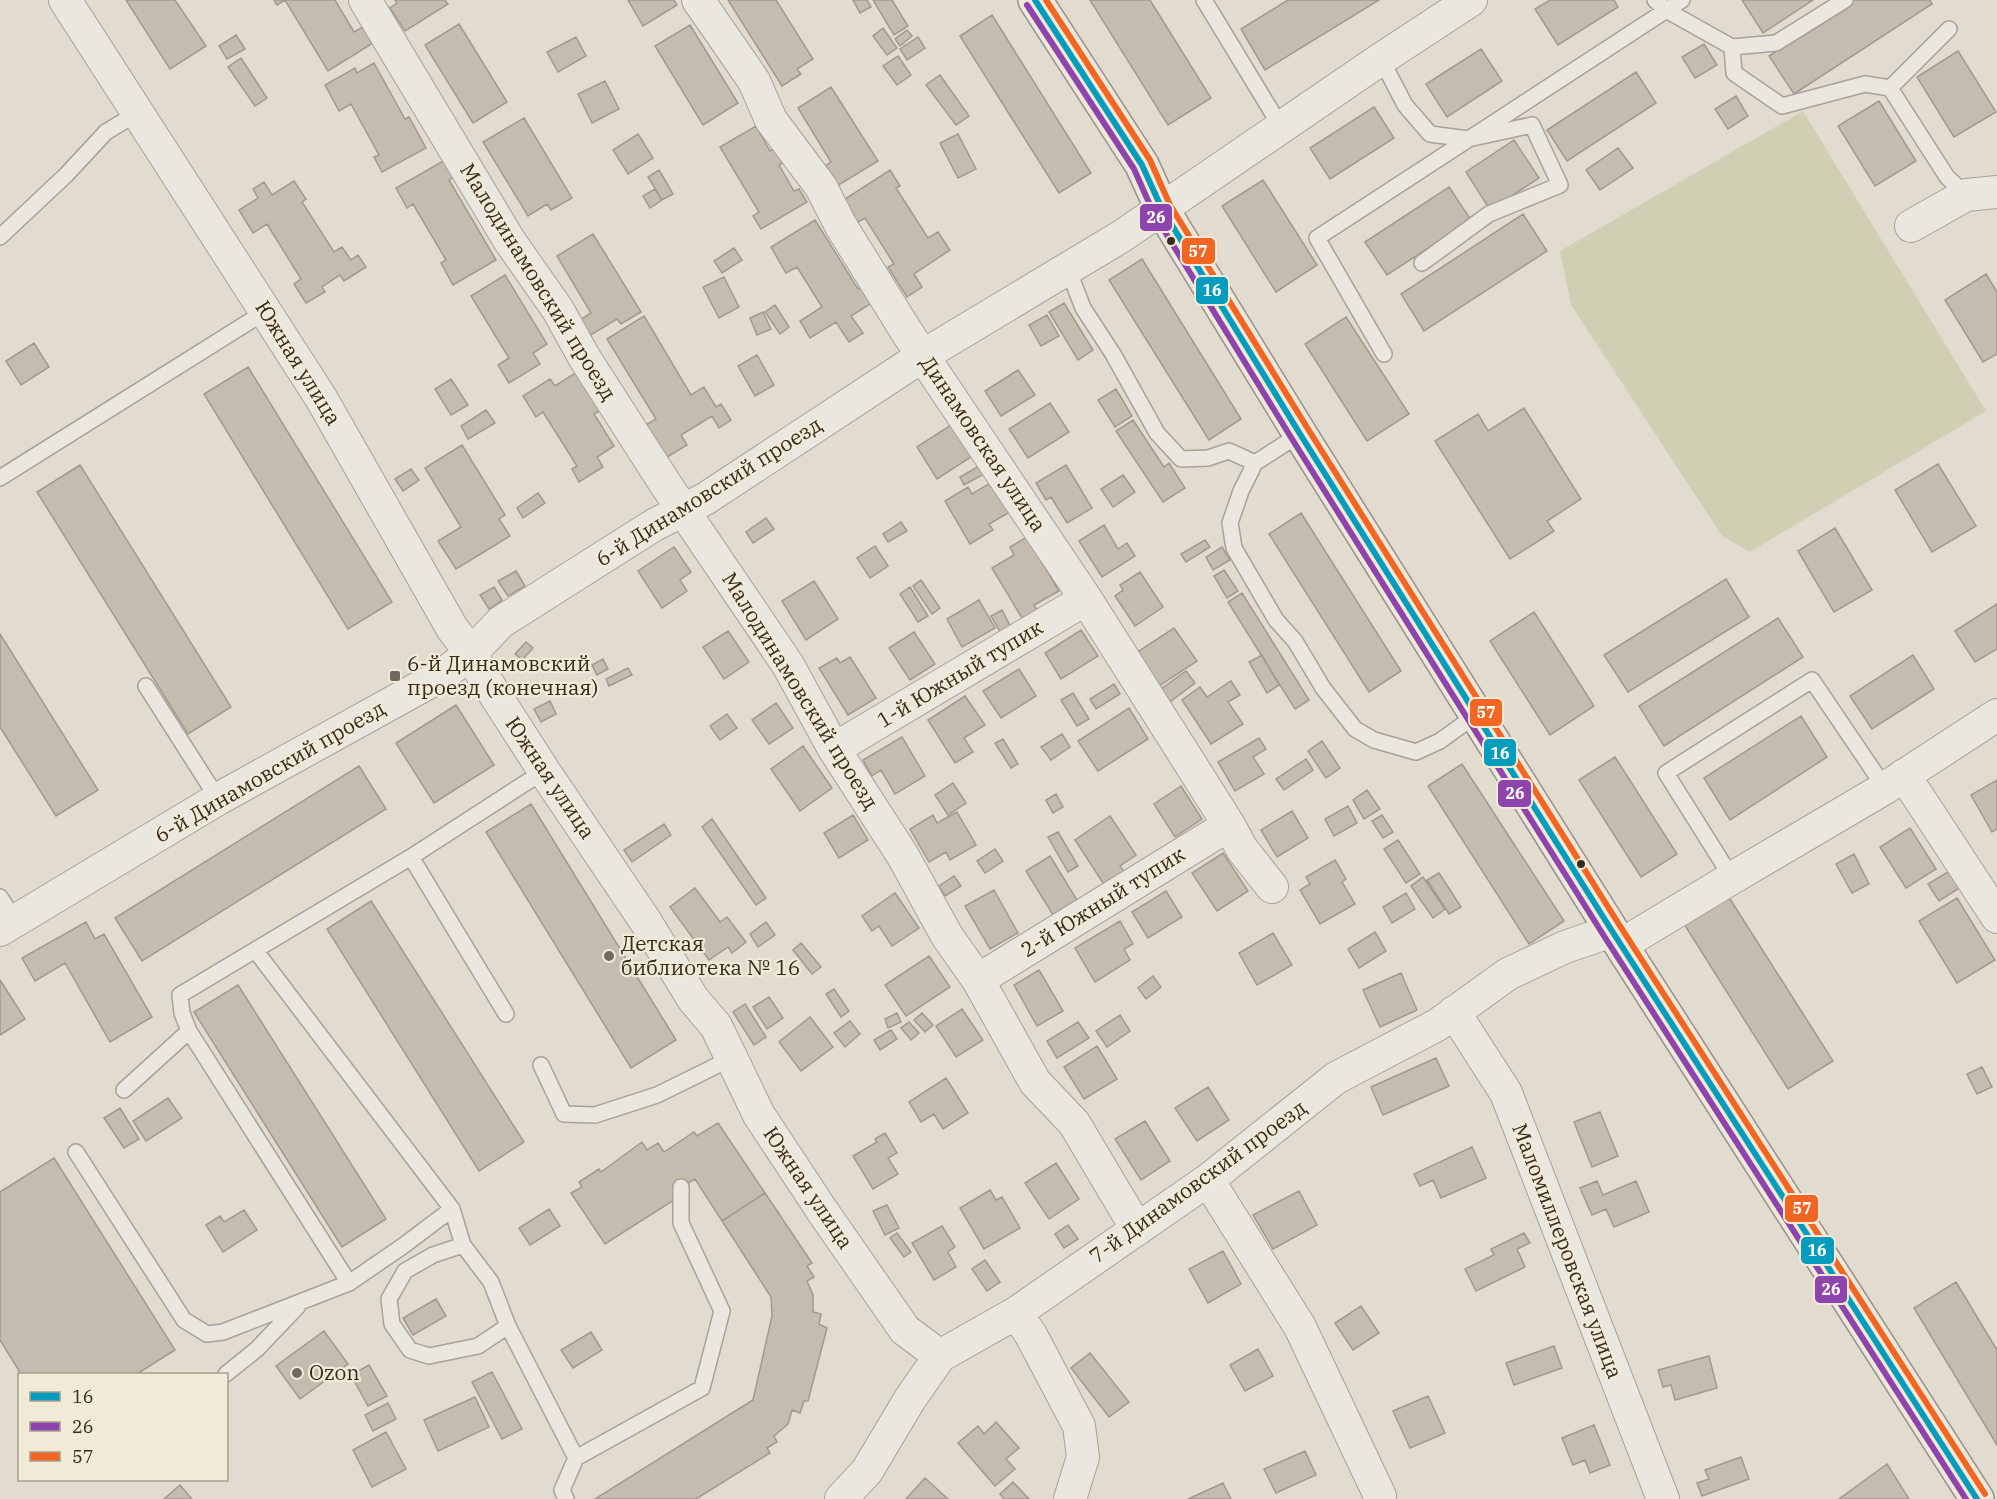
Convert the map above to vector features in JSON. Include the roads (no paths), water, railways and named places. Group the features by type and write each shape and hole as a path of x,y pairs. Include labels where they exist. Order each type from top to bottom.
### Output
{"street":[{"name":"Южная улица","path":"64,0 139,112 321,399 452,628 471,653 483,676 544,771 646,922 693,999 716,1026 759,1115 905,1330 940,1356"},
{"name":"Малодинамовский проезд","path":"365,0 509,240 558,310 584,357 683,510 788,665 834,749 903,856 947,936 978,980 1035,1082 1074,1123 1137,1229"},
{"name":"Динамовская улица","path":"698,0 754,81 771,120 821,187 841,226 909,334 1086,598 1242,849 1272,887"},
{"path":"1035,0 1142,165 1162,208 1300,434 1616,938 1977,1499"},
{"name":"6-й Динамовский проезд","path":"5,916 444,674 471,653 501,622 654,525 705,499 924,355 1122,236 1471,0"},
{"path":"1911,226 1966,195 1997,192"},
{"name":"1-й Южный тупик","path":"834,749 1086,598"},
{"name":"7-й Динамовский проезд","path":"841,1499 867,1471 910,1399 940,1356 1016,1313 1208,1180 1336,1078 1437,1025 1508,974 1565,946 1616,938 1732,878 1895,782 1997,715"},
{"path":"1895,782 1997,917"},
{"name":"2-й Южный тупик","path":"978,980 1229,825"},
{"name":"Маломиллеровская улица","path":"1454,1012 1506,1093 1663,1499"},
{"path":"1208,1180 1300,1327 1380,1496"},
{"path":"1016,1313 1031,1335 1079,1426 1083,1457 1070,1499"}],"lane":[{"path":"1204,0 1281,127"},
{"path":"1383,354 1317,238 1468,139 1661,5 1682,0"},
{"path":"1661,5 1732,47 1776,43 1845,0"},
{"path":"1890,88 1949,29"},
{"path":"1732,47 1734,73 1782,106 1865,84 1890,88 1947,177 1966,195"},
{"path":"1381,59 1405,105 1431,134 1468,139 1532,125 1560,185 1489,214 1422,263"},
{"path":"0,237 66,175 106,132 139,112"},
{"path":"1068,269 1083,308 1113,354 1157,433 1181,459 1208,458 1229,451 1255,463"},
{"path":"0,478 266,311"},
{"path":"1300,434 1255,463 1241,491 1230,523 1234,548 1276,620 1295,641 1323,688 1355,729 1374,740 1416,752 1440,741 1476,715"},
{"path":"1732,878 1666,772 1812,680 1895,782"},
{"path":"146,686 218,799"},
{"path":"349,1283 189,1031 182,1013 180,995 411,857 544,771"},
{"path":"411,857 506,1014"},
{"path":"255,950 452,1209 463,1245 490,1282 508,1326 576,1458"},
{"path":"124,1090 189,1031"},
{"path":"541,1065 564,1114 595,1115 657,1095 730,1059"},
{"path":"76,1152 184,1320 207,1334 223,1332 300,1304 349,1283 452,1209"},
{"path":"566,1499 562,1490 576,1458 702,1388 722,1311 681,1223 681,1187"},
{"path":"463,1245 434,1255 405,1271 389,1299 392,1324 410,1350 429,1356 478,1346 508,1326"},
{"path":"227,1373 257,1349 300,1304"}],"place":[{"name":"6-й Динамовский проезд (конечная)","path":"395,676"},
{"name":"Детская библиотека № 16","path":"609,956"},
{"name":"Ozon","path":"297,1373"}]}
